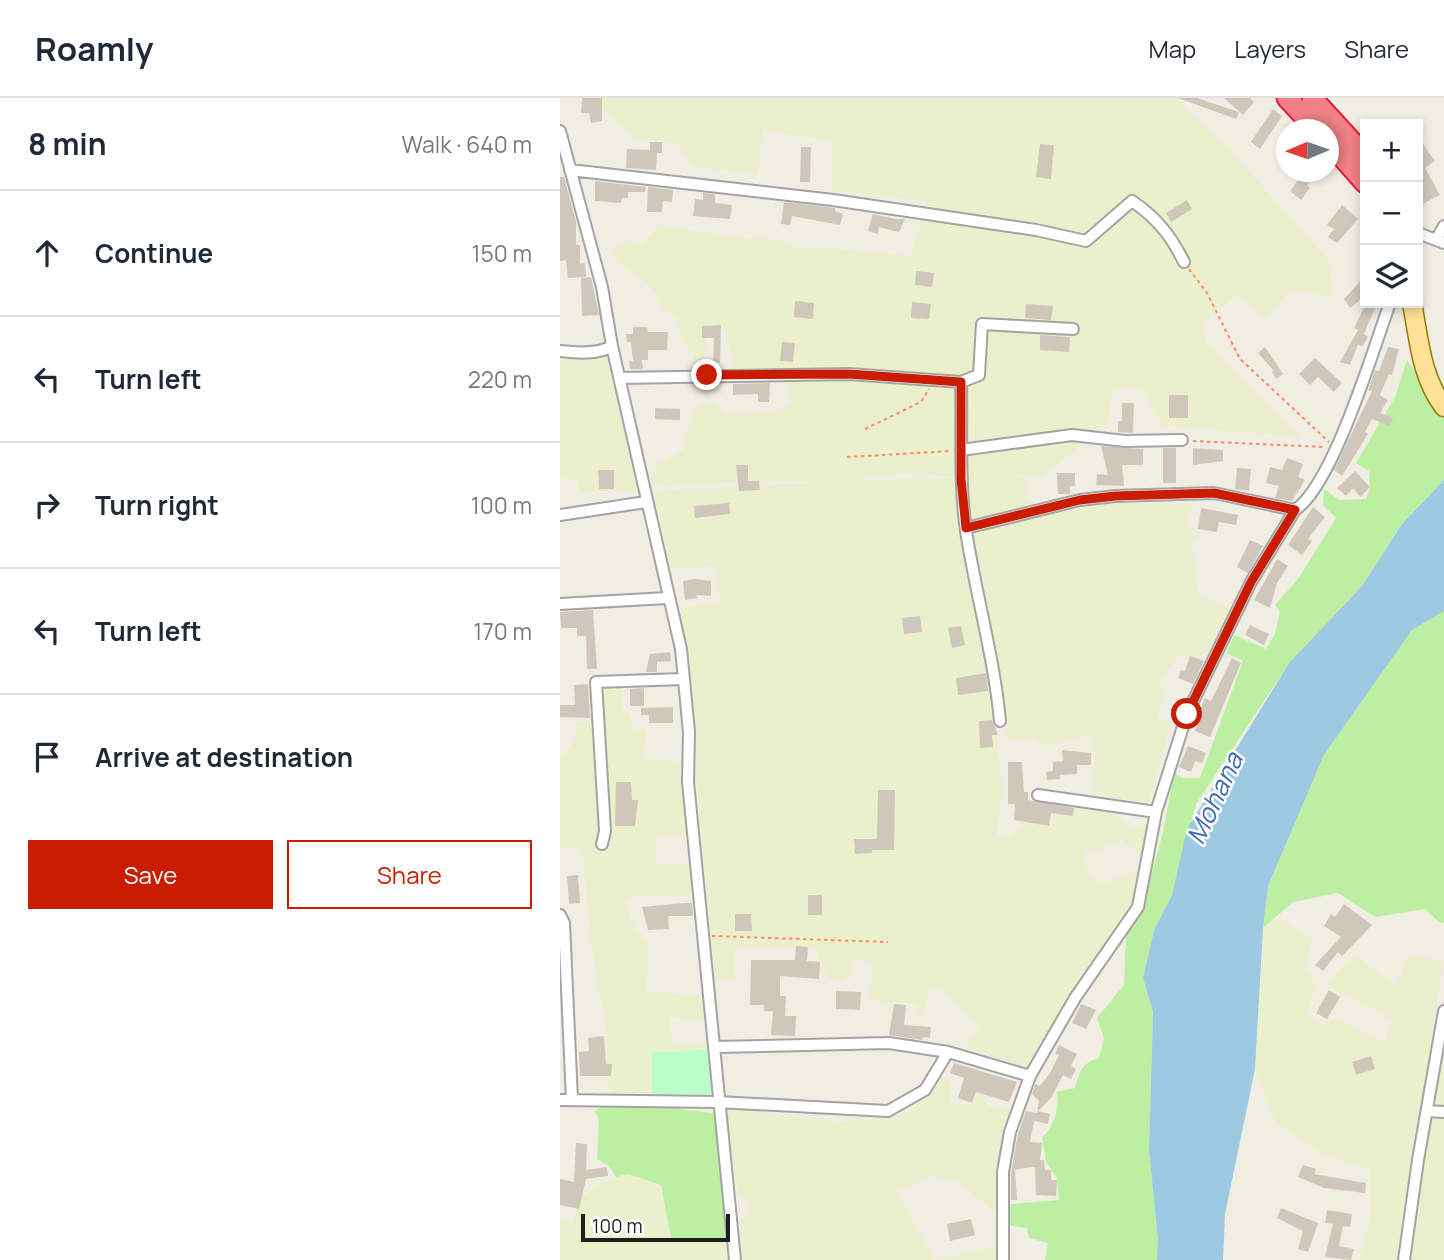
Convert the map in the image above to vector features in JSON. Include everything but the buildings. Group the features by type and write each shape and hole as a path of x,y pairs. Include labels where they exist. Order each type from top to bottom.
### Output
{"highway":[{"path":"1287,98 1307,119"},
{"path":"1311,98 1360,151"},
{"path":"1339,153 1364,182"}],"main road":[{"path":"1413,308 1425,371 1434,394 1444,407"}],"street":[{"path":"560,131 602,287 646,502 664,562 667,598 681,649 688,732 688,782 735,1260"},
{"path":"570,170 833,200 1036,230 1086,241 1132,201 1154,216 1174,241 1184,262"},
{"path":"1423,235 1440,241 1444,226"},
{"path":"1003,1260 1003,1172 1010,1132 1031,1076 1074,998 1138,907 1156,812 1187,714 1251,582 1295,510 1306,503 1335,448 1388,308"},
{"path":"620,378 849,374 961,382 979,375 982,324 1073,329"},
{"path":"560,351 605,350 612,346"},
{"path":"961,382 961,450 966,528 991,649 1000,721"},
{"path":"961,450 1072,435 1125,441 1182,440"},
{"path":"966,528 1080,500 1115,496 1214,493 1295,510"},
{"path":"560,515 646,502"},
{"path":"560,604 667,598"},
{"path":"602,844 605,831 596,682 683,679"},
{"path":"1038,795 1156,812"},
{"path":"560,915 564,923 572,1100"},
{"path":"1404,1260 1444,1011"},
{"path":"716,1046 889,1042 948,1052 1031,1076"},
{"path":"560,1100 718,1102 888,1111 925,1090 948,1052"},
{"path":"1427,1111 1444,1112"}],"path":[{"path":"1184,262 1207,293 1240,359 1335,448"},
{"path":"865,429 921,402 930,391 926,379"},
{"path":"1182,440 1335,448"},
{"path":"847,457 961,450"},
{"path":"704,936 888,942"}],"green space":[{"path":"596,98 1181,98 1183,105 1229,149 1330,262 1332,296 1290,289 1265,322 1239,294 1201,324 1206,342 1302,437 1162,425 1142,388 1113,388 1107,424 1041,478 1025,475 965,479 1025,477 1025,498 1033,502 1040,517 1099,503 1193,504 1185,521 1190,529 1200,534 1192,544 1198,595 1229,609 1209,650 1196,659 1180,654 1162,677 1160,688 1163,694 1157,718 1172,721 1148,803 1095,795 1095,733 1051,745 1043,745 1031,737 1007,741 987,599 963,479 959,479 961,539 989,657 1002,792 997,835 1006,838 1032,822 1045,826 1070,807 1107,811 1133,828 1153,822 1145,858 1121,839 1100,850 1088,849 1082,861 1093,879 1105,884 1132,872 1141,877 1139,885 1120,926 1028,1068 970,1049 967,1042 982,1026 957,1008 945,991 931,988 921,1017 915,1004 870,1000 873,962 852,959 849,973 843,981 828,978 815,947 735,948 735,978 727,981 715,979 681,608 720,602 718,573 714,565 671,569 653,491 836,482 774,481 660,486 653,482 656,465 685,449 687,433 699,402 714,403 727,413 744,415 775,412 791,404 789,372 736,370 724,328 709,321 702,370 684,341 676,316 663,309 656,293 645,281 619,263 612,249 627,241 643,244 658,225 742,238 778,240 799,249 853,250 912,256 926,201 832,190 832,141 762,130 758,174 691,166 678,143 633,138 598,105","holes":["923,473 959,478 841,482 872,476"]},
{"path":"560,354 612,354 645,490 580,492 577,480 560,476"},
{"path":"1407,360 1444,415 1444,480 1402,524 1362,586 1289,663 1196,804 1172,895 1154,930 1143,978 1153,1012 1149,1151 1158,1241 1157,1260 1045,1260 1048,1243 1029,1238 1027,1228 1007,1225 1011,1204 1059,1200 1057,1178 1046,1162 1042,1138 1055,1116 1058,1103 1056,1092 1075,1088 1082,1068 1099,1058 1104,1038 1097,1018 1124,985 1126,935 1144,902 1164,828 1174,772 1182,778 1200,778 1243,661 1227,653 1234,635 1266,649 1275,634 1280,611 1275,605 1298,579 1336,518 1323,505 1324,489 1339,500 1366,499 1370,488 1369,471 1356,463 1395,397"},
{"path":"1444,611 1444,923 1439,922 1425,909 1375,917 1338,893 1293,902 1263,928 1268,886 1324,755 1412,630"},
{"path":"601,687 621,687 623,714 629,714 633,731 646,730 643,758 679,763 688,833 655,838 656,864 691,864 694,895 633,895 625,906 637,932 649,945 646,992 703,996 706,1019 669,1018 672,1046 708,1044 711,1049 652,1053 652,1095 613,1096 609,1087 605,1022 591,941 582,846 560,849 560,760 576,739 575,723 602,720"},
{"path":"1281,919 1313,940 1304,966 1316,986 1306,1013 1322,1025 1336,1018 1383,1043 1393,1020 1326,984 1341,968 1358,957 1396,986 1408,956 1444,961 1431,1035 1444,1039 1444,1260 1359,1260 1371,1216 1370,1169 1319,1152 1276,1122 1255,1070 1263,928"},
{"path":"711,1049 714,1094 652,1095 652,1053"},
{"path":"941,1077 951,1082 951,1106 976,1104 975,1088 989,1107 1014,1109 1002,1218 959,1183 934,1175 897,1191 934,1260 744,1260 741,1219 750,1218 750,1198 739,1198 726,1108 839,1123 903,1115 930,1097"},
{"path":"670,1104 684,1110 713,1113 720,1143 728,1242 672,1242 661,1185 628,1174 616,1177 609,1166 597,1159 599,1119 595,1111 603,1105"},
{"path":"628,1174 661,1184 672,1241 728,1242 729,1260 560,1260 560,1220 573,1222 580,1199 604,1181"},
{"path":"999,1247 998,1260 934,1260"}],"water":[{"name":"Mohana","path":"1444,480 1444,611 1412,630 1324,755 1268,886 1255,1069 1225,1214 1223,1260 1157,1260 1158,1240 1149,1151 1153,1012 1143,978 1154,930 1172,895 1187,829 1289,663 1362,586 1402,524"}],"route":[{"path":"707,375 849,374 961,382 961,479 966,507 966,528 1080,500 1115,496 1214,493 1239,501 1295,510 1251,582 1187,714"}]}
